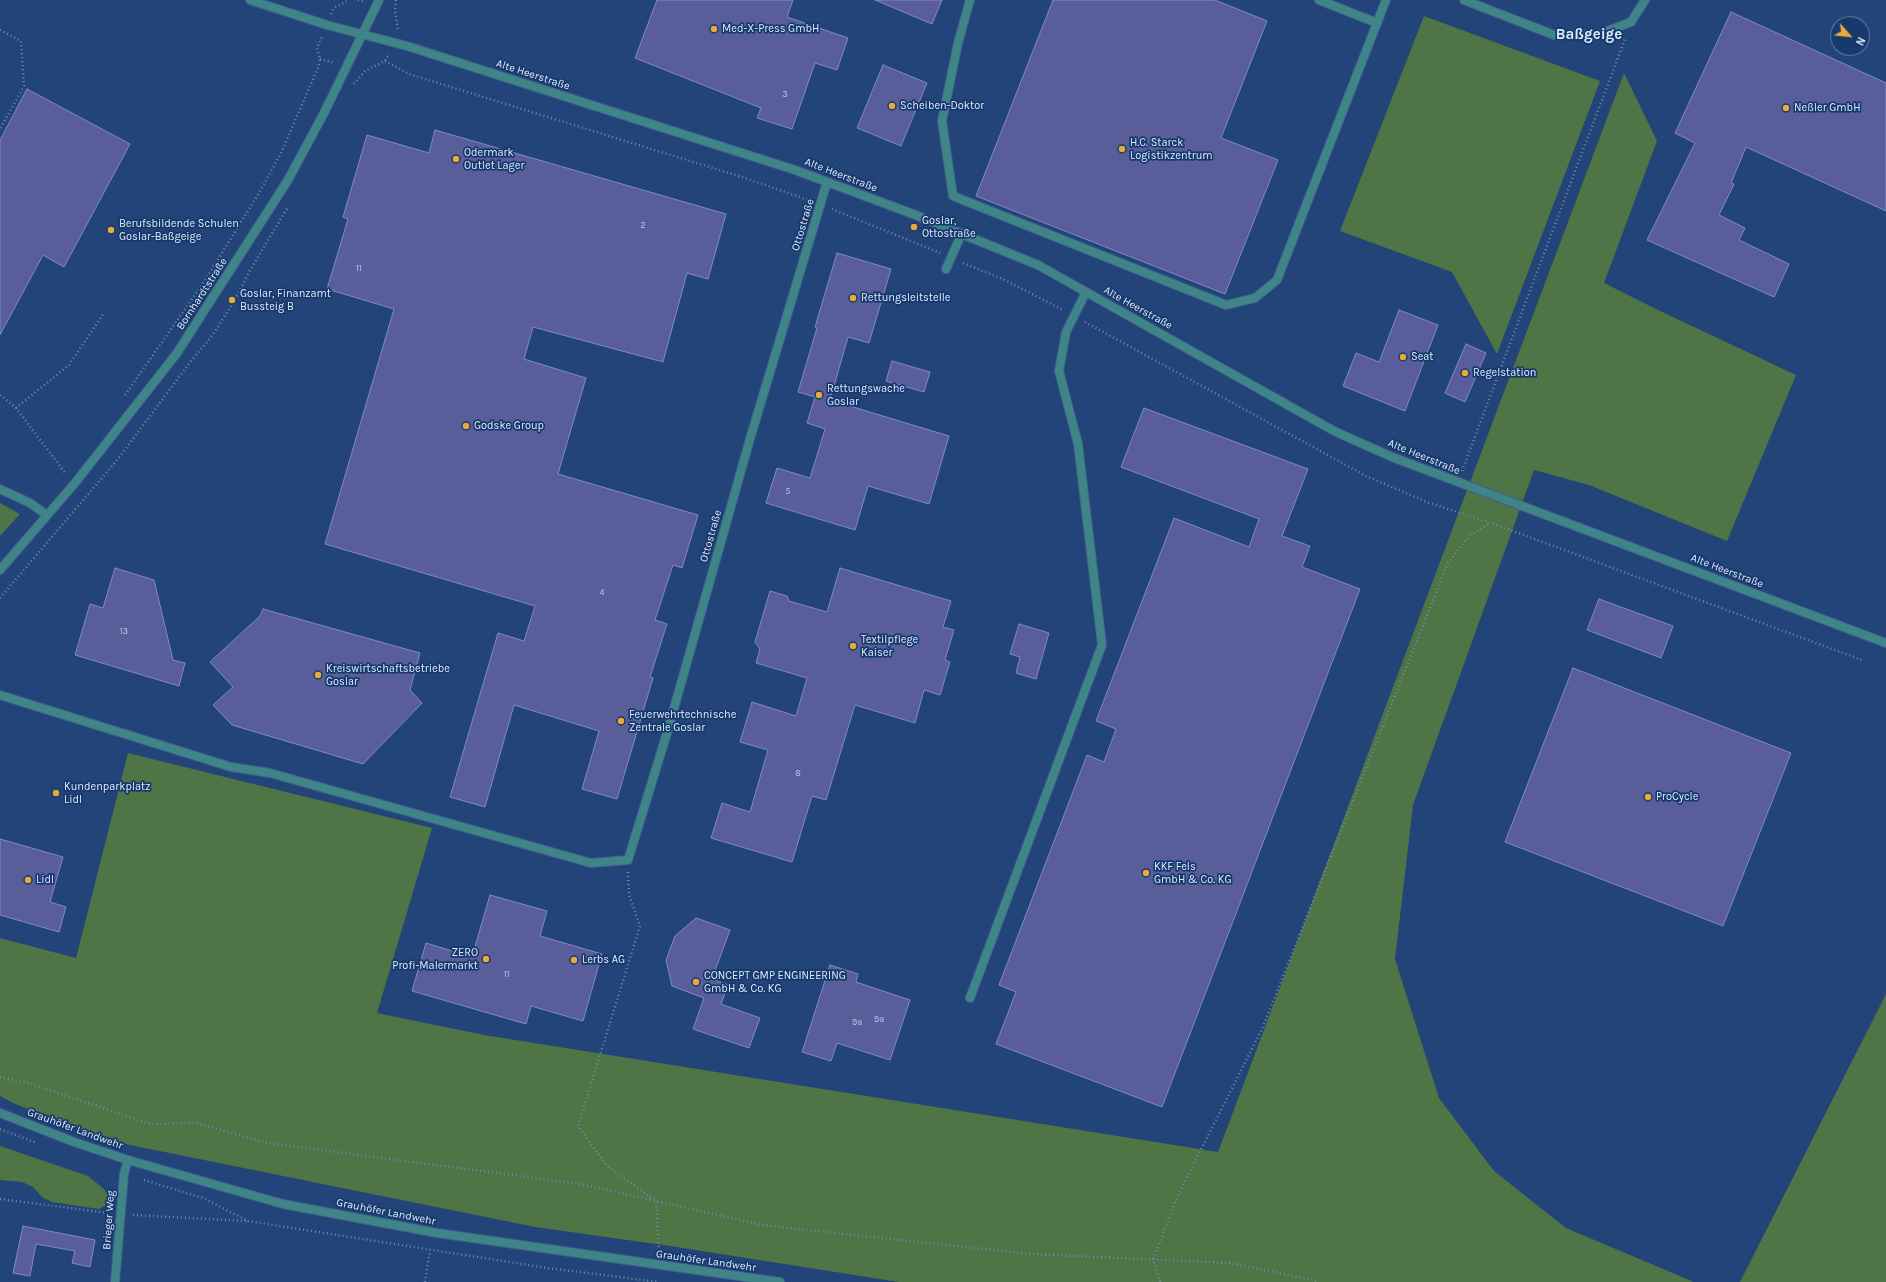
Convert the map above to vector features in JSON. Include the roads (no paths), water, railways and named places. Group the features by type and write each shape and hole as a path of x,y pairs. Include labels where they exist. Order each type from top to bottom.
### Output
{"street":[{"name":"Alte Heerstraße","path":"250,0 327,25 393,42 795,170 962,233 1038,265 1334,431 1392,457 1457,483 1886,644"},
{"name":"Bornhardtstraße","path":"0,570 75,483 177,353 288,180 324,113 379,0"},
{"path":"970,0 958,43 942,121 953,196 1226,305 1255,298 1277,280 1386,0"},
{"path":"1319,0 1378,23"},
{"path":"1464,0 1554,35 1600,34 1631,22 1645,0"},
{"name":"Ottostraße","path":"0,696 231,767 270,773 591,863 628,860 667,733 748,447 827,182"},
{"path":"946,269 962,233"},
{"path":"970,998 1102,645 1078,444 1059,372 1066,332 1086,292"},
{"path":"0,489 30,503 47,515"},
{"name":"Grauhöfer Landwehr","path":"0,1113 74,1142 128,1160 216,1186 314,1210 437,1233 780,1282"},
{"name":"Brieger Weg","path":"115,1282 124,1174 128,1160"}],"place":[{"name":"Med-X-Press GmbH","path":"714,29"},
{"name":"Scheiben-Doktor","path":"892,106"},
{"name":"Neßler GmbH","path":"1786,108"},
{"name":"H.C. Starck Logistikzentrum","path":"1122,149"},
{"name":"Odermark Outlet Lager","path":"456,159"},
{"name":"Goslar, Ottostraße","path":"914,227"},
{"name":"Berufsbildende Schulen Goslar-Baßgeige","path":"111,230"},
{"name":"Rettungsleitstelle","path":"853,298"},
{"name":"Goslar, Finanzamt Bussteig B","path":"232,300"},
{"name":"Seat","path":"1403,357"},
{"name":"Regelstation","path":"1465,373"},
{"name":"Rettungswache Goslar","path":"819,395"},
{"name":"Godske Group","path":"466,426"},
{"name":"Textilpflege Kaiser","path":"853,646"},
{"name":"Kreiswirtschaftsbetriebe Goslar","path":"318,675"},
{"name":"Feuerwehrtechnische Zentrale Goslar","path":"621,721"},
{"name":"Kundenparkplatz Lidl","path":"56,793"},
{"name":"ProCycle","path":"1648,797"},
{"name":"KKF Fels GmbH & Co. KG","path":"1146,873"},
{"name":"Lidl","path":"28,880"},
{"name":"ZERO Profi-Malermarkt","path":"486,959"},
{"name":"Lerbs AG","path":"574,960"},
{"name":"CONCEPT GMP ENGINEERING GmbH & Co. KG","path":"696,982"}],"district":[{"name":"Baßgeige","path":"1589,35"}]}
